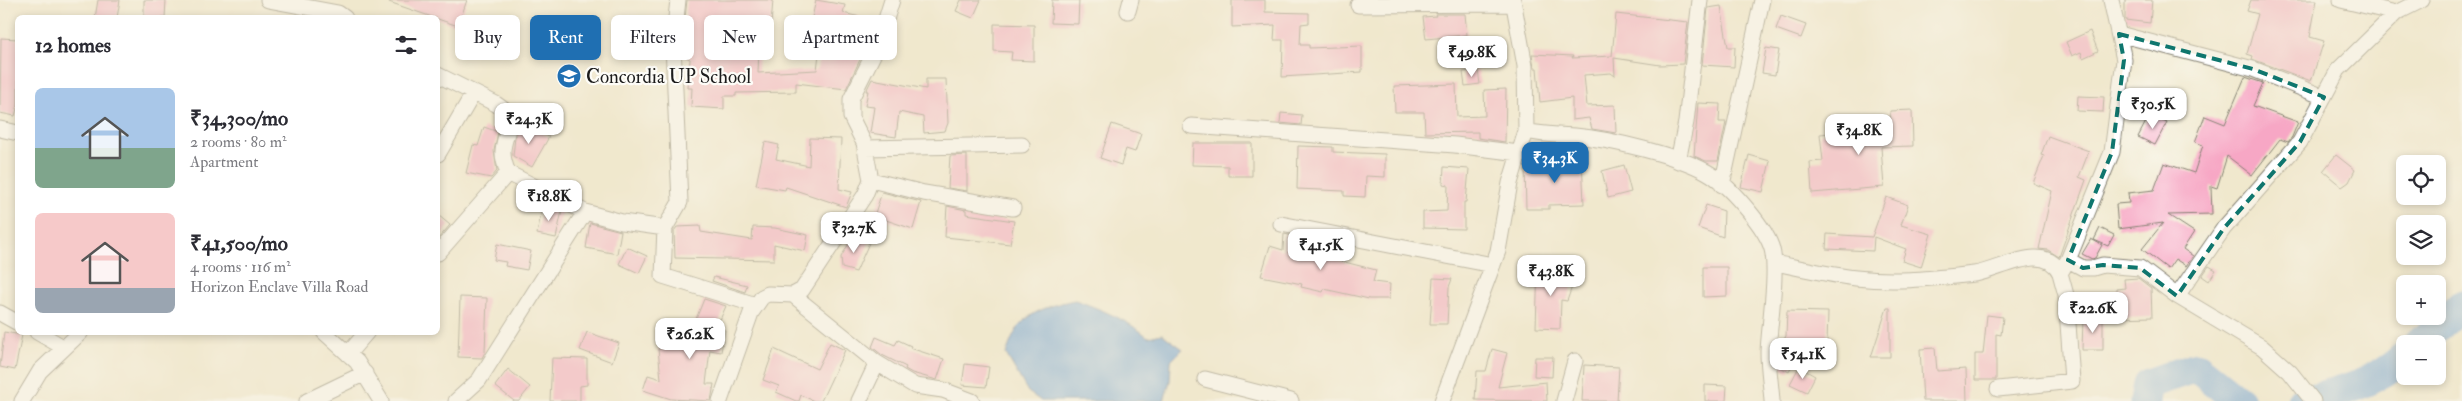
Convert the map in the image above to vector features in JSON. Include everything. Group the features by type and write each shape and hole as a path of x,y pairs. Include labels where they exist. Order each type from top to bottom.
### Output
{"street":[{"path":"268,0 341,15"},
{"path":"678,0 674,45 680,202 665,228 663,276 756,305"},
{"path":"793,295 804,287 865,195 871,180 865,148 851,117 851,99 878,45 892,0"},
{"path":"1678,161 1686,122 1700,0"},
{"path":"1722,185 1762,0"},
{"path":"1998,389 2072,381 2064,266 2112,152 2124,60 2120,34 2111,0"},
{"path":"2341,0 2396,13"},
{"path":"2177,296 2224,228 2300,142 2338,70 2396,13 2422,0"},
{"path":"1358,4 1513,2 1525,66 1526,132 1510,182 1498,251 1442,401"},
{"path":"2120,34 2253,69 2324,97"},
{"path":"440,77 496,104 503,110 510,121 502,149 502,157 508,172 585,212 622,222 665,228"},
{"path":"440,151 473,94"},
{"path":"1191,126 1455,145 1519,153"},
{"path":"0,129 15,132"},
{"path":"1526,132 1546,136 1575,136 1624,144 1678,161 1707,172 1746,206 1771,245 1774,263 1768,353 1772,401"},
{"path":"865,148 1022,145"},
{"path":"440,251 508,172"},
{"path":"871,180 924,192 1013,208"},
{"path":"456,401 479,380 585,212"},
{"path":"1281,224 1493,265"},
{"path":"1774,263 1856,278 1912,281 1982,273 2023,258 2047,259 2057,266 2093,268 2103,265 2140,268 2177,296 2262,346 2290,372 2313,401"},
{"path":"720,401 751,313 756,305 768,294 793,295 877,363 915,386 943,390 972,401"},
{"path":"0,314 15,322"},
{"path":"42,335 64,346"},
{"path":"22,401 40,370 77,335"},
{"path":"327,335 365,373 381,401"},
{"path":"348,354 364,335"},
{"path":"1564,401 1575,360"},
{"path":"858,401 877,363"},
{"path":"307,401 365,373"},
{"path":"1205,379 1291,401"}],"highlighted area":[{"path":"2119,34 2253,69 2324,97 2300,142 2224,228 2177,296 2140,268 2103,265 2083,268 2068,260 2112,152 2124,60"}],"water":[{"path":"1075,300 1131,325 1148,337 1162,334 1183,349 1171,361 1170,381 1164,401 1041,401 1028,392 1006,354 1013,336 1021,323 1030,316 1055,305"}],"building":[{"path":"98,0 120,0 118,15 96,15"},
{"path":"144,0 166,0 165,15 144,15"},
{"path":"390,0 467,0 462,15 455,15 455,25 440,20 440,15 426,15 389,2"},
{"path":"687,0 773,0 772,15 704,15 704,60 759,60 758,73 817,70 818,60 860,60 846,89 796,83 796,92 736,93 736,96 724,96 724,109 691,107 692,88 688,88 690,60 694,60 694,15 685,15"},
{"path":"816,0 845,5 843,13 852,15 813,15"},
{"path":"961,0 981,0 973,18 956,11"},
{"path":"1052,0 1079,0 1078,24 1051,23"},
{"path":"1232,0 1265,0 1265,12 1309,13 1309,23 1301,24 1300,45 1309,45 1309,48 1362,46 1362,72 1282,77 1283,40 1274,40 1275,25 1232,27"},
{"path":"2125,0 2152,0 2150,23 2125,20"},
{"path":"2251,0 2317,0 2310,37 2324,41 2311,81 2252,59 2253,56 2247,54 2258,14 2247,11"},
{"path":"1721,6 1728,47 1735,47 1734,67 1702,65 1708,8"},
{"path":"1435,14 1465,14 1467,35 1426,39 1423,17 1436,16"},
{"path":"1616,14 1688,22 1683,64 1660,65 1614,58 1615,76 1611,73 1584,75 1587,106 1615,105 1616,133 1592,129 1589,118 1572,120 1572,98 1540,102 1537,68 1534,68 1532,54 1573,56 1572,58 1612,56"},
{"path":"1781,16 1806,25 1801,38 1776,29"},
{"path":"994,24 1034,25 1034,61 1011,60 1012,52 994,51"},
{"path":"2090,31 2098,51 2083,58 2081,52 2072,56 2066,42"},
{"path":"1,38 15,39 15,116 0,113"},
{"path":"1766,48 1779,50 1775,75 1762,73"},
{"path":"1478,70 1480,84 1465,86 1463,72"},
{"path":"2245,77 2263,83 2253,106 2298,122 2292,137 2288,142 2280,139 2252,175 2227,156 2217,188 2211,186 2212,214 2168,215 2194,232 2183,249 2193,256 2186,266 2175,259 2168,269 2142,249 2163,223 2118,229 2116,204 2129,203 2128,193 2154,190 2164,163 2194,173 2203,145 2195,142 2205,116 2225,124"},
{"path":"872,79 926,89 926,79 946,79 948,123 945,131 924,133 923,117 899,112 896,137 870,133 874,107 865,106 868,91 866,91"},
{"path":"1456,84 1457,117 1485,116 1484,90 1506,89 1505,142 1478,138 1478,132 1425,133 1424,112 1395,112 1394,86"},
{"path":"2078,96 2104,97 2103,112 2077,111"},
{"path":"1698,103 1720,104 1719,122 1726,122 1718,161 1706,161 1694,156"},
{"path":"1912,110 1913,146 1881,147 1884,187 1812,193 1810,162 1823,161 1820,134 1891,127 1890,111"},
{"path":"1281,113 1302,115 1301,125 1280,123"},
{"path":"2150,114 2167,122 2155,145 2138,137"},
{"path":"524,123 549,137 532,167 513,156 515,137"},
{"path":"1112,124 1141,134 1135,152 1126,149 1121,165 1100,158"},
{"path":"484,127 498,132 494,151 497,171 491,178 466,173 473,145 478,146"},
{"path":"2048,136 2089,151 2079,177 2086,180 2059,257 2048,250 2039,249 2052,191 2033,183 2044,156 2041,155"},
{"path":"810,138 841,139 839,189 852,192 846,207 786,187 785,190 756,185 765,142 779,145 776,159 809,166"},
{"path":"1193,143 1252,143 1252,176 1228,176 1228,166 1192,165"},
{"path":"1298,146 1333,147 1333,152 1385,154 1385,177 1366,176 1365,197 1344,196 1344,191 1297,189"},
{"path":"967,155 967,191 948,188 950,156"},
{"path":"1749,155 1770,161 1763,192 1741,187"},
{"path":"2336,155 2355,170 2349,182 2342,187 2323,171"},
{"path":"1582,158 1584,204 1549,205 1549,209 1526,209 1525,166 1555,167 1555,159"},
{"path":"1624,165 1631,192 1608,198 1602,171"},
{"path":"1444,167 1469,169 1466,202 1464,202 1464,229 1423,228 1423,212 1447,211 1448,185 1443,184"},
{"path":"882,192 921,202 913,229 874,216"},
{"path":"1886,197 1908,205 1901,225 1931,234 1921,267 1902,261 1906,249 1874,237 1873,251 1826,249 1827,234 1872,237"},
{"path":"543,204 562,211 556,238 537,234"},
{"path":"1706,205 1724,211 1723,237 1698,228"},
{"path":"947,206 966,210 966,214 1014,221 1010,244 945,237"},
{"path":"440,217 450,225 440,237"},
{"path":"590,223 621,231 617,254 586,248"},
{"path":"700,226 701,232 752,240 753,227 775,228 808,235 805,251 774,244 774,260 675,258 674,231 677,227"},
{"path":"2100,228 2114,235 2108,246 2094,240"},
{"path":"1284,234 1309,239 1309,253 1376,270 1373,282 1390,284 1389,299 1369,299 1324,289 1323,292 1301,287 1302,284 1261,276 1270,246 1283,250"},
{"path":"854,235 869,243 856,272 842,268 841,257"},
{"path":"2091,239 2102,245 2095,258 2092,259 2082,254"},
{"path":"497,244 531,251 527,270 505,266 506,262 494,260"},
{"path":"627,247 647,256 639,273 619,264"},
{"path":"1538,264 1575,278 1567,301 1561,300 1560,329 1536,328"},
{"path":"2209,266 2216,270 2209,281 2202,276"},
{"path":"1703,267 1727,267 1727,296 1703,297"},
{"path":"714,277 747,285 745,292 712,281"},
{"path":"1433,278 1452,279 1449,287 1447,324 1430,324"},
{"path":"2138,278 2151,288 2152,317 2117,318 2116,289 2125,288 2124,279"},
{"path":"460,297 487,298 485,352 482,358 458,357"},
{"path":"704,299 726,306 716,329 725,330 721,352 710,350 706,384 714,384 711,401 671,399 643,390 648,375 661,379 658,349 691,344 696,319"},
{"path":"1887,308 1890,308 1890,357 1871,357"},
{"path":"1787,311 1828,312 1827,344 1803,343 1789,372 1778,366 1777,352 1786,336"},
{"path":"1987,315 2003,317 2001,335 1996,334 1996,380 1975,380 1975,354 1983,354"},
{"path":"2083,318 2103,318 2103,350 2082,350"},
{"path":"4,332 22,335 15,370 0,367"},
{"path":"587,332 619,343 612,362 580,350"},
{"path":"876,337 895,345 898,340 911,346 910,348 944,359 937,380 912,373 905,369 906,367 882,355 872,347"},
{"path":"830,343 845,350 821,401 814,401 801,395 799,401 796,401 776,392 779,386 763,380 774,349 817,369"},
{"path":"1935,348 1937,371 1966,369 1967,401 1923,401 1920,349"},
{"path":"1492,349 1507,353 1498,387 1546,382 1547,401 1475,400 1477,371 1486,371"},
{"path":"1535,357 1553,357 1552,377 1534,376"},
{"path":"552,358 587,359 587,385 580,386 580,401 550,401"},
{"path":"965,364 989,367 986,387 962,385"},
{"path":"1584,365 1619,367 1617,401 1582,401"},
{"path":"1799,367 1815,376 1807,392 1790,384"},
{"path":"508,369 530,387 519,401 514,401 495,386"},
{"path":"1705,385 1727,386 1726,401 1705,401"}],"waterway":[{"path":"2429,335 2462,305"},
{"path":"2302,401 2343,390 2370,380 2396,363"},
{"path":"2145,401 2148,384 2196,367 2239,401"}],"place":[{"name":"Concordia UP School","path":"569,76"}]}
